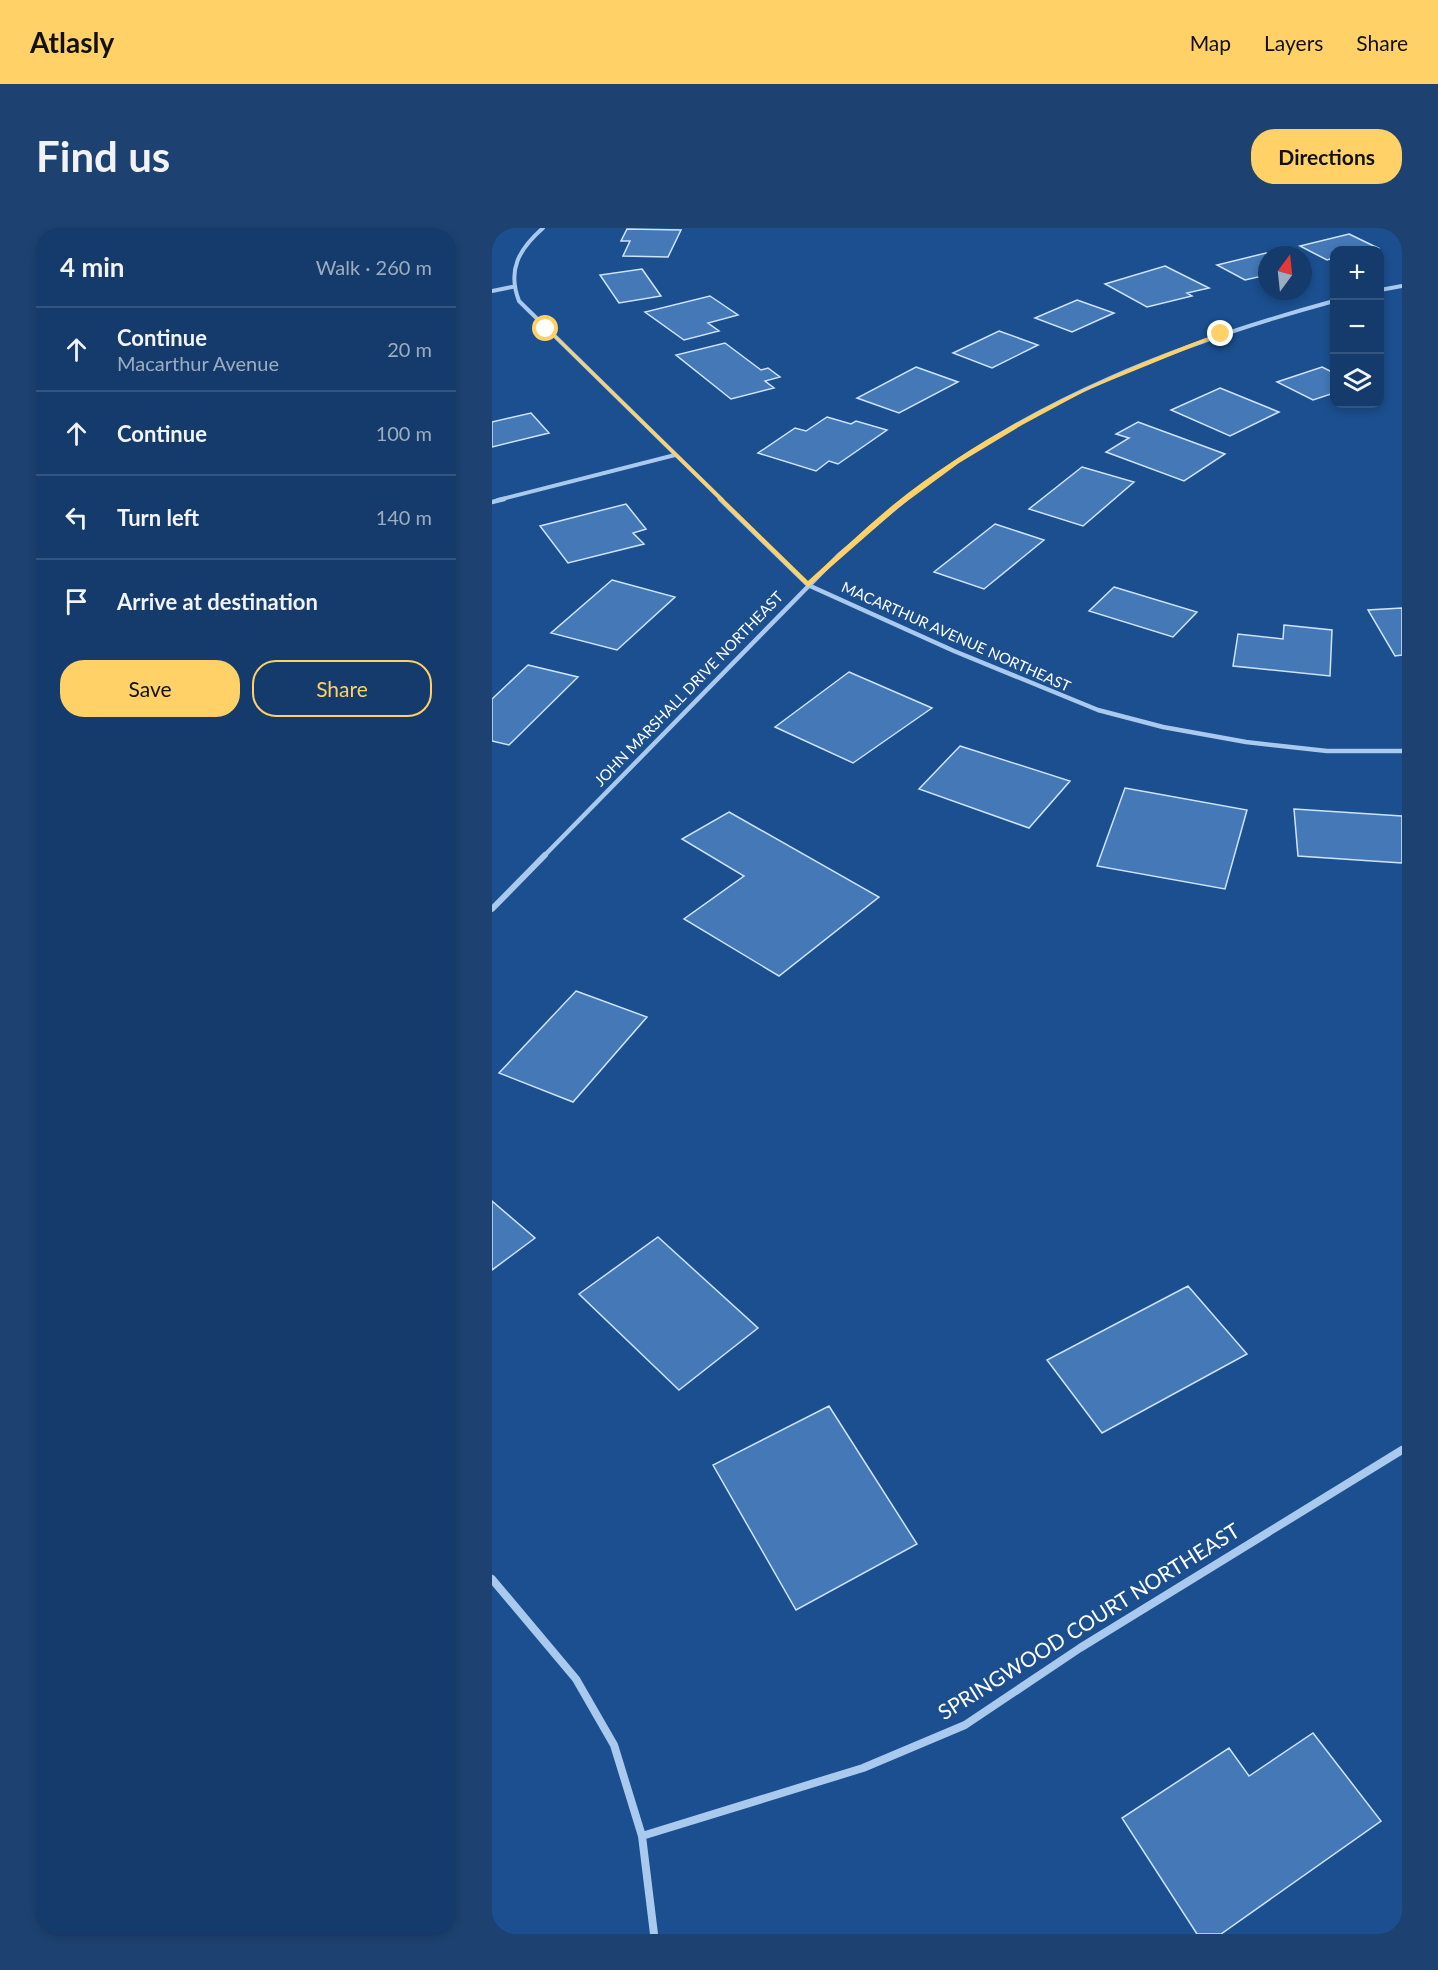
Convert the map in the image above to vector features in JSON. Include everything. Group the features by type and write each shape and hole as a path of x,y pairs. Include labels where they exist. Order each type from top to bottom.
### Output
{"street":[{"path":"492,291 512,287 513,267 523,249 543,228"},
{"path":"1384,289 1402,286"},
{"name":"MACARTHUR AVENUE NORTHEAST","path":"512,287 519,301 808,585 964,655 1098,710 1162,727 1246,742 1327,751 1402,751"},
{"name":"JOHN MARSHALL DRIVE NORTHEAST","path":"492,909 808,585 895,506 957,462 1019,424 1085,389 1221,334 1330,302"},
{"path":"492,502 675,455"},
{"name":"SPRINGWOOD COURT NORTHEAST","path":"642,1836 863,1768 965,1725 1080,1648 1402,1450"},
{"path":"492,1579 576,1679 614,1745 642,1836 654,1934"}],"building":[{"path":"627,229 681,230 668,257 623,256 630,241 621,241"},
{"path":"1349,234 1374,246 1330,246 1330,259 1327,260 1312,252 1312,246 1300,246"},
{"path":"1258,255 1258,277 1245,280 1217,265"},
{"path":"1165,266 1209,288 1187,293 1192,296 1147,307 1105,284"},
{"path":"642,269 661,296 619,303 600,275"},
{"path":"710,296 738,315 708,323 719,331 684,340 645,312"},
{"path":"1077,300 1114,313 1072,332 1035,318"},
{"path":"999,331 1038,345 992,368 953,353"},
{"path":"725,343 761,370 768,368 780,377 765,381 774,388 731,399 676,355"},
{"path":"916,367 958,382 899,413 857,398"},
{"path":"1322,367 1330,371 1330,394 1313,400 1277,382"},
{"path":"1220,388 1279,412 1230,436 1171,410"},
{"path":"531,413 549,433 492,447 492,422"},
{"path":"827,417 851,424 856,421 887,430 838,464 829,461 816,471 758,453 795,428 806,431"},
{"path":"1138,422 1225,454 1184,481 1106,452 1129,438 1116,434"},
{"path":"1082,467 1134,482 1083,526 1029,509"},
{"path":"626,504 646,529 633,533 644,544 568,563 540,526"},
{"path":"995,524 1044,540 984,589 934,572"},
{"path":"612,580 675,597 617,650 551,633"},
{"path":"1114,587 1197,612 1173,637 1089,611"},
{"path":"1402,608 1402,655 1395,656 1368,610"},
{"path":"1284,625 1332,630 1330,676 1233,666 1238,634 1283,639"},
{"path":"528,665 578,677 509,745 492,741 492,699"},
{"path":"849,672 932,708 853,763 775,727"},
{"path":"960,746 1070,781 1029,828 919,789"},
{"path":"1125,788 1247,810 1225,889 1097,866"},
{"path":"1294,809 1402,816 1402,863 1298,856"},
{"path":"729,812 879,897 779,976 684,919 744,876 682,839"},
{"path":"576,991 647,1017 573,1102 499,1073"},
{"path":"492,1201 535,1238 492,1270"},
{"path":"658,1237 758,1328 679,1390 579,1294"},
{"path":"1188,1286 1247,1354 1102,1433 1047,1360"},
{"path":"829,1406 917,1544 796,1610 713,1465"},
{"path":"1313,1733 1381,1821 1221,1934 1197,1934 1122,1818 1229,1748 1249,1776"}],"route":[{"path":"546,329 808,585 895,506 957,462 1019,424 1085,389 1221,334"}]}
